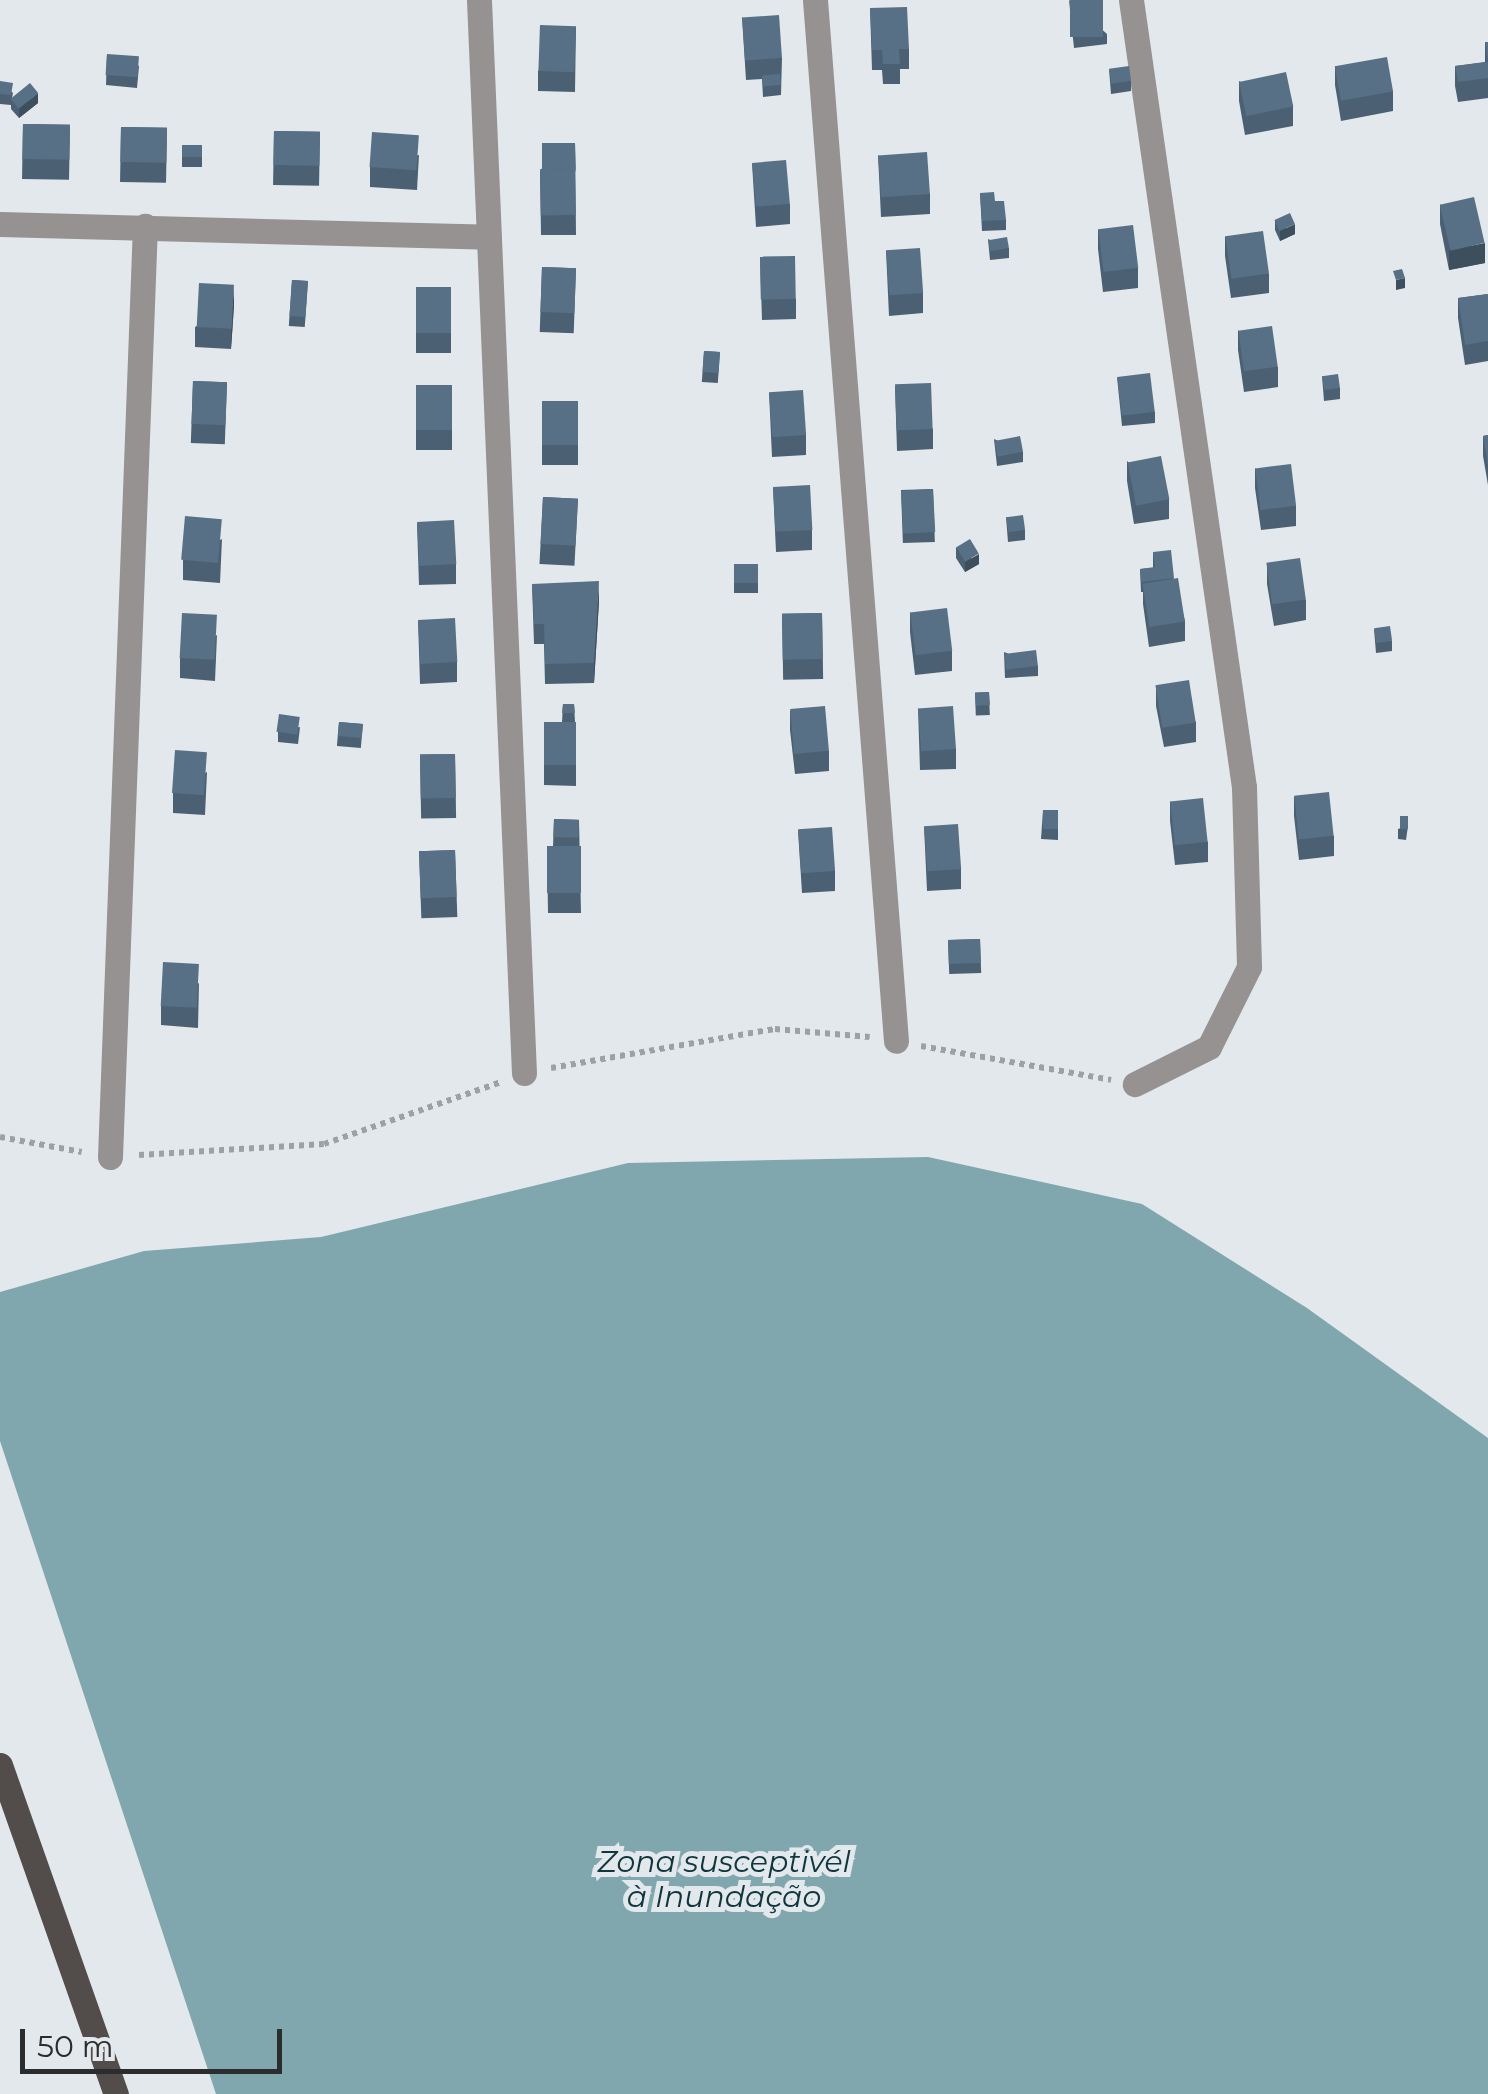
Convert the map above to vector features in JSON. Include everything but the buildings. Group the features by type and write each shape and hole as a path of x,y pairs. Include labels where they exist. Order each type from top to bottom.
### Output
{"main road":[{"path":"0,1765 116,2094"}],"lane":[{"path":"479,0 524,1073"},
{"path":"816,0 896,1042"},
{"path":"1131,0 1244,786 1249,967 1209,1047 1136,1084"},
{"path":"0,224 489,237"},
{"path":"110,1157 145,226"}],"path":[{"path":"0,1137 110,1157 324,1144 524,1073 775,1030 896,1042 1136,1084"}],"water":[{"name":"Zona susceptivél à Inundação","path":"928,1157 1142,1204 1307,1308 1488,1438 1488,2094 216,2094 0,1441 0,1292 144,1251 321,1237 628,1163"}]}
